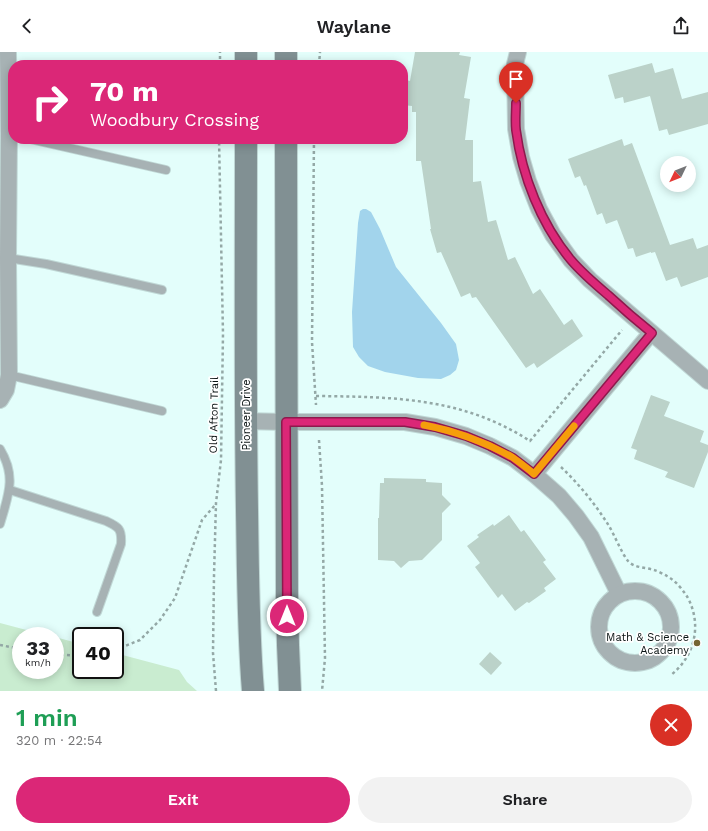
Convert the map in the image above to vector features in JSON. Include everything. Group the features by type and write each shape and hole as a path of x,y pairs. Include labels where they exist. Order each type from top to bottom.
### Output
{"street":[{"path":"518,52 515,64 516,129 521,157 528,182 539,209 553,235 571,260 590,280 708,381"},
{"path":"0,400 6,390 9,375 8,258 11,144"},
{"name":"Pioneer Drive","path":"246,144 246,421 248,586 250,659 253,691"},
{"path":"286,144 286,422 290,691"},
{"path":"534,474 652,333"},
{"path":"246,421 405,422 435,427 466,436 490,446 513,458 534,474 558,496 576,516 590,537 619,594"},
{"path":"631,590 649,593 664,604 670,615 672,628 666,647 659,655 648,661 636,663 623,661 614,657 601,641 599,620 603,609 610,600 619,594 631,590"}],"lane":[{"path":"52,144 166,170"},
{"path":"8,258 46,264 162,290"},
{"path":"9,375 162,411"},
{"path":"0,450 5,458 9,471 10,490 0,524"},
{"path":"10,490 106,520 116,526 121,534 121,544 97,612"}],"path":[{"name":"Old Afton Trail","path":"216,691 213,653 214,576 216,503 221,460 223,334 220,144"},
{"path":"316,396 374,396 415,400 444,405 475,414 510,429 530,441 618,335"},
{"path":"565,471 599,510 626,558 634,565 653,570 669,577 676,582 690,603 696,627 694,642 685,661 671,675"},
{"path":"124,646 140,640 160,620 175,598 202,520 216,503"},
{"path":"0,645 12,648"}],"green space":[{"path":"0,623 15,627 12,627 12,679 64,679 64,639 72,642 72,679 124,679 124,655 179,670 187,682 197,691 0,691"}],"water":[{"path":"363,209 371,212 396,267 456,344 459,360 456,370 450,375 441,379 418,378 385,372 368,366 359,357 353,347 352,312 358,223 360,211"}],"building":[{"path":"415,52 460,52 459,55 471,57 464,98 470,99 465,140 473,140 473,182 481,181 488,222 496,220 508,260 515,257 533,294 540,289 564,325 572,319 583,336 537,368 534,363 526,368 476,297 472,298 470,293 461,297 441,252 437,253 430,229 421,161 416,161 416,112 412,112 412,106 408,106 408,80 410,81"},
{"path":"652,63 655,73 673,68 682,99 708,92 708,124 669,135 667,129 659,131 650,96 624,103 623,97 615,99 608,75"},
{"path":"622,139 624,146 632,143 670,245 693,238 697,249 708,245 708,277 681,287 677,277 666,281 655,252 636,257 633,248 628,249 617,220 606,224 602,213 597,215 586,185 584,186 580,176 575,178 568,159"},
{"path":"651,395 670,402 664,416 704,431 700,442 708,445 708,452 694,488 665,477 668,472 634,459 637,450 631,448"},
{"path":"384,478 426,479 426,482 442,483 442,495 451,504 442,513 442,540 422,560 409,561 401,568 394,561 378,560 380,483 384,483"},
{"path":"509,515 521,532 524,530 546,560 543,562 556,579 544,588 546,591 515,611 502,594 498,598 475,567 480,563 467,546 479,537 477,535 493,524 494,526"},
{"path":"490,652 502,663 491,675 479,664"}],"slow traffic":[{"path":"424,425 466,436 490,446 513,458 534,474 574,426"}],"place":[{"name":"Math & Science Academy","path":"697,643"}],"route":[{"path":"287,616 286,422 405,422 435,427 466,436 490,446 513,458 534,474 652,333 590,280 571,260 553,235 539,209 528,182 521,157 516,129 516,103"}]}
